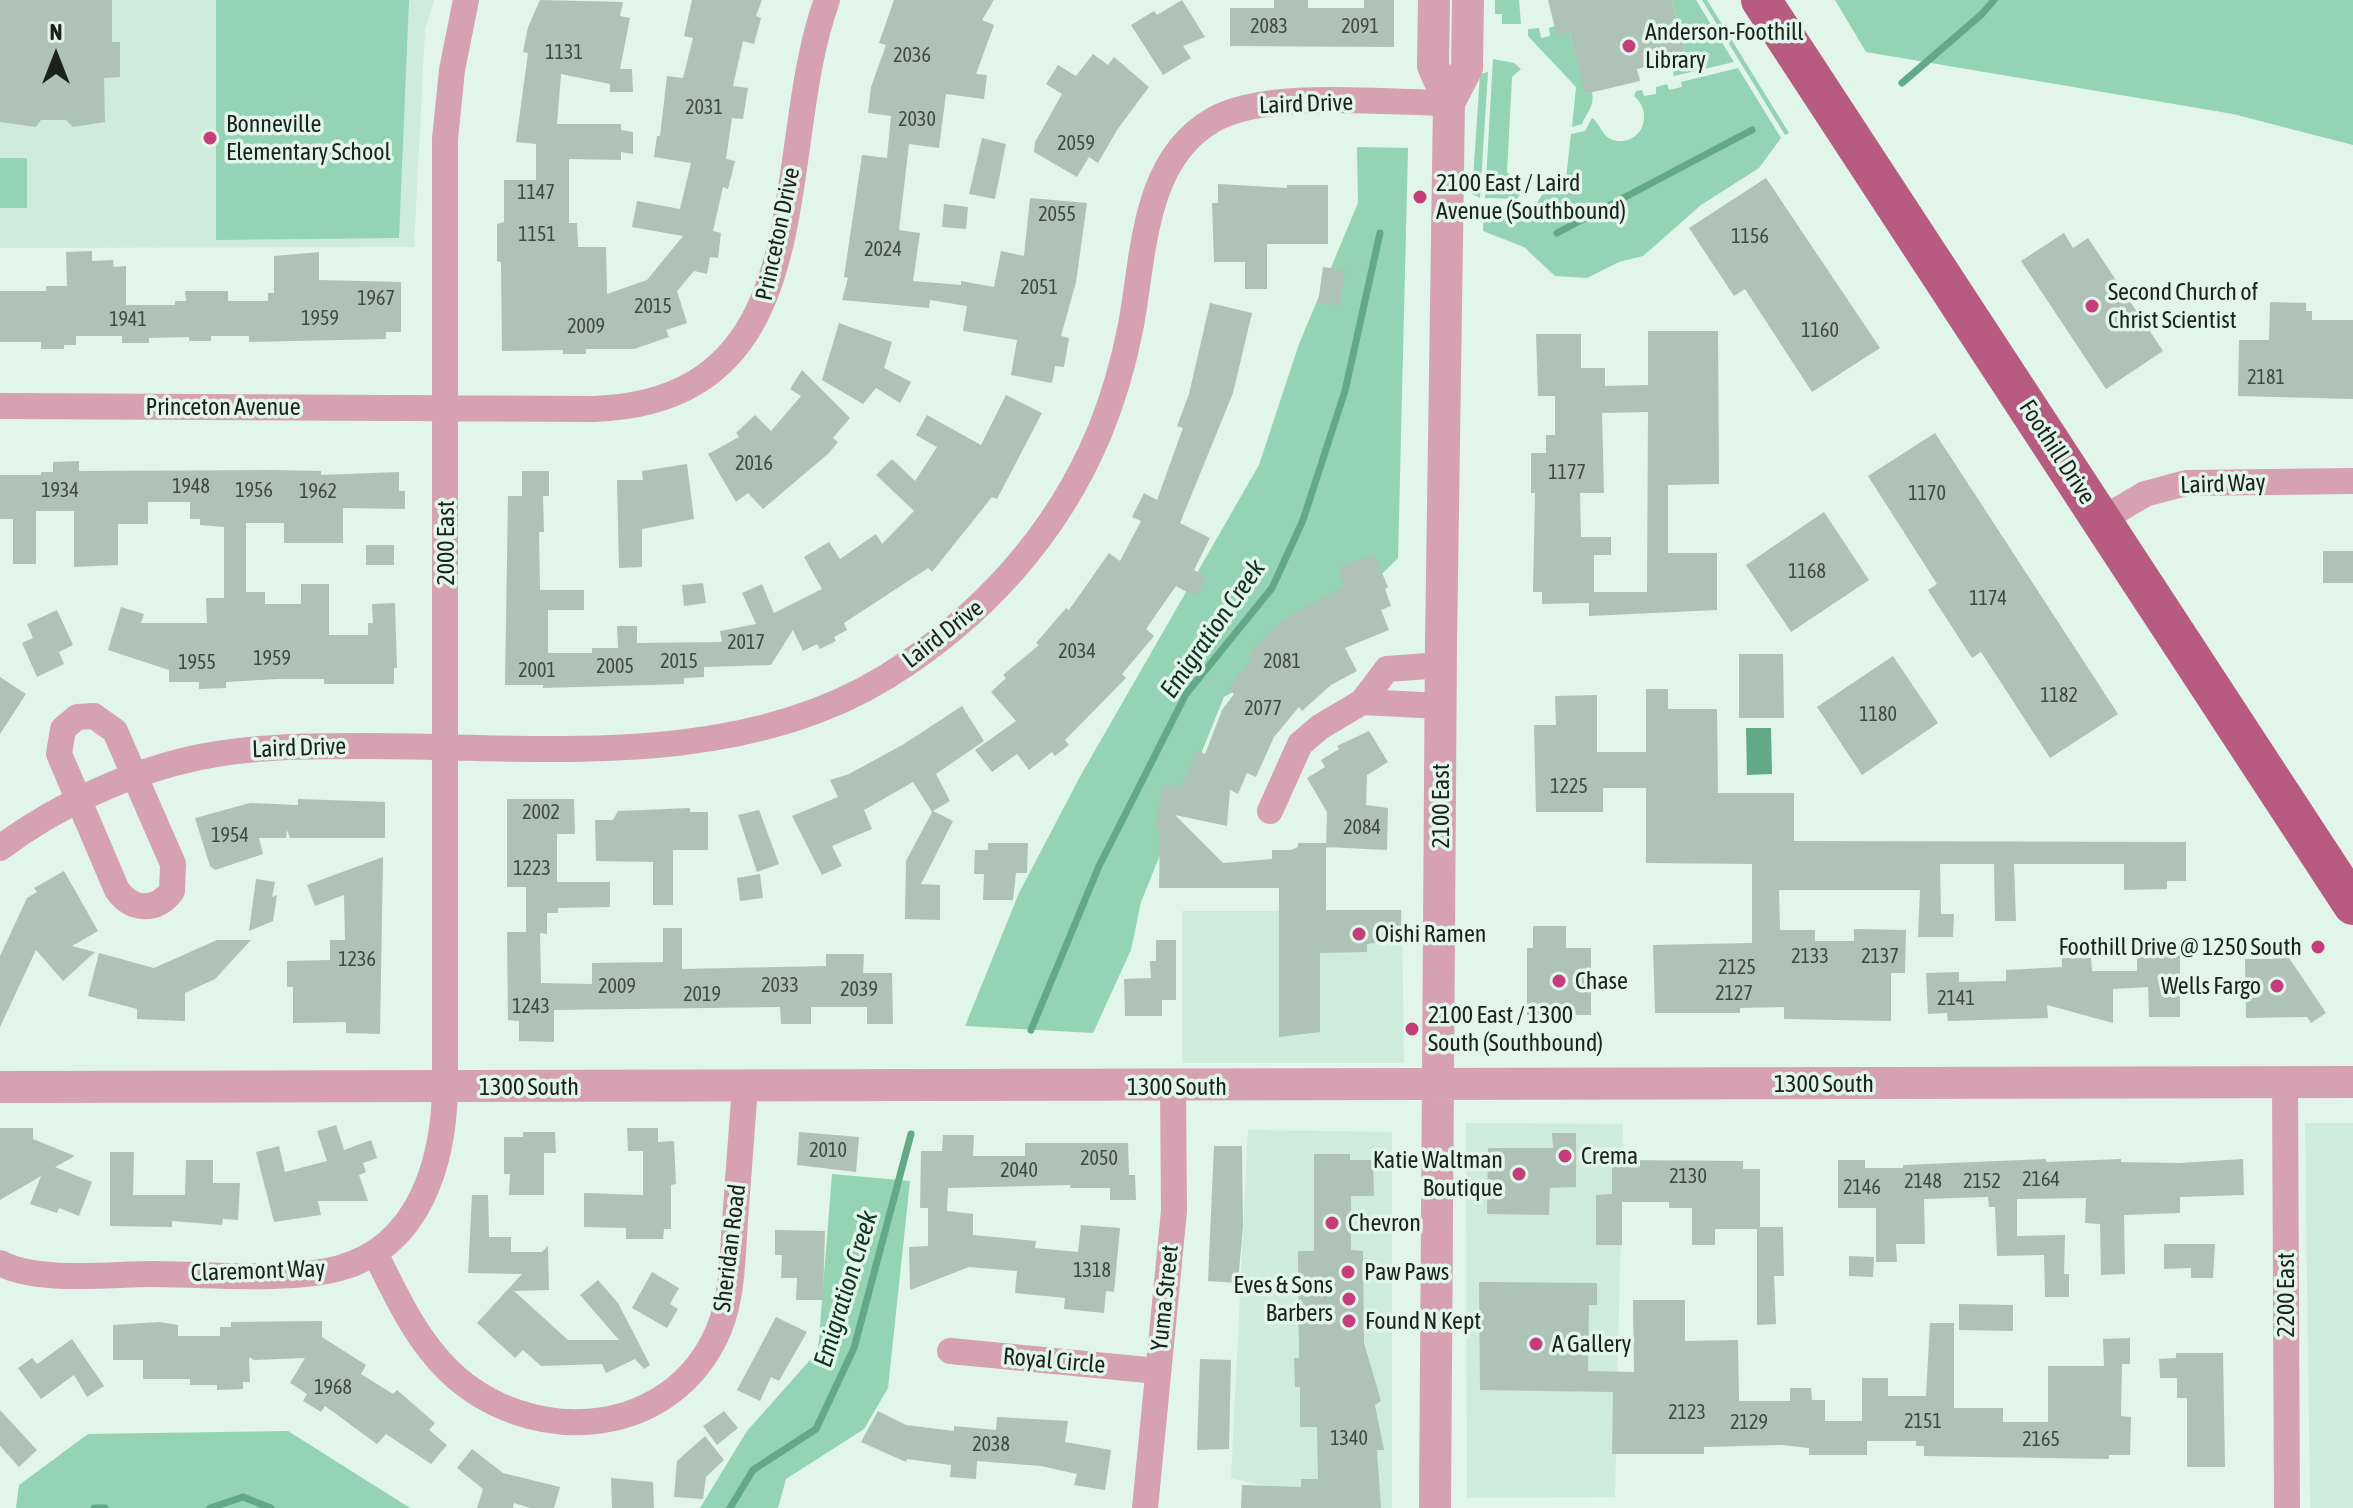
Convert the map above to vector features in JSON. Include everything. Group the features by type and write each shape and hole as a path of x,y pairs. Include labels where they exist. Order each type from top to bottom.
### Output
{"main road":[{"name":"Foothill Drive","path":"1761,0 2353,905"}],"street":[{"name":"2000 East","path":"445,1087 445,139 452,70 466,0"},
{"name":"Princeton Drive","path":"446,408 594,409 630,406 694,384 733,352 761,311 776,267 812,50 827,0"},
{"name":"2100 East","path":"1434,0 1433,66 1449,103 1435,1508"},
{"name":"2100 East","path":"1449,103 1467,68 1468,0"},
{"name":"Laird Drive","path":"0,848 28,828 79,801 198,757 260,748 645,746 704,741 766,727 826,707 938,643 990,597 1036,544 1071,490 1101,429 1122,364 1154,200 1170,159 1183,143 1215,119 1253,104 1449,103"},
{"name":"Princeton Avenue","path":"0,406 446,408"},
{"name":"Laird Way","path":"2101,520 2145,494 2186,483 2353,481"},
{"path":"1270,811 1300,744 1320,727 1362,702 1383,673 1393,666 1441,665"},
{"path":"1362,702 1441,706"},
{"path":"94,716 109,724 135,778 175,873 172,891 159,904 140,907 122,898 79,801 58,745 63,729 77,717 94,716"},
{"name":"2200 East","path":"2285,1082 2287,1508"},
{"name":"1300 South","path":"0,1087 1173,1087 2353,1082"},
{"name":"Claremont Way","path":"4,1274 299,1274 339,1269 375,1253 417,1208 436,1169 443,1132 445,1087"},
{"name":"Sheridan Road","path":"375,1253 428,1349 450,1373 482,1395 515,1411 563,1422 614,1420 639,1413 684,1383 715,1338 724,1314 730,1288 745,1087"},
{"name":"Yuma Street","path":"1145,1508 1174,1211 1173,1087"},
{"name":"Royal Circle","path":"950,1351 1158,1371"}],"shaded area":[{"name":"Bonneville Elementary School","path":"0,0 434,0 425,31 414,247 0,248"},
{"path":"216,0 409,0 399,238 216,240"},
{"path":"1495,0 1519,0 1521,24 1502,24 1502,14 1495,14"},
{"path":"1672,0 1696,0 1734,62 1674,76 1671,61 1686,57"},
{"path":"1702,0 1707,0 1789,133 1785,135"},
{"path":"1835,0 2353,0 2353,145 2233,114 1866,52"},
{"path":"1555,26 1557,35 1570,32 1586,94 1592,92 1593,97 1582,124 1572,127 1576,87 1528,36 1528,29 1539,28 1541,38 1550,36 1549,28"},
{"path":"1493,59 1514,63 1521,69 1512,77 1507,172 1523,190 1517,199 1485,198"},
{"path":"1738,68 1781,138 1759,168 1701,205 1643,256 1619,262 1587,278 1555,276 1524,247 1483,231 1484,212 1532,211 1545,190 1566,179 1571,134 1585,131 1592,118 1609,138 1631,139 1644,120 1644,111 1634,96 1636,91 1642,90 1644,96 1656,94 1656,87 1667,84 1669,90 1682,87 1681,82"},
{"path":"1488,72 1480,198 1472,194 1480,74"},
{"path":"1357,147 1408,148 1398,558 1303,653 1224,697 1141,902 1131,950 1093,1033 965,1026 1019,893 1082,773 1259,465 1299,344 1358,203"},
{"path":"0,158 27,158 27,208 0,208"},
{"path":"1746,728 1771,728 1772,774 1747,775"},
{"path":"1182,911 1402,911 1404,1063 1182,1063"},
{"path":"1466,1123 1623,1124 1615,1497 1467,1498"},
{"path":"2305,1123 2353,1123 2353,1508 2310,1508"},
{"path":"1248,1130 1392,1132 1392,1508 1298,1508 1298,1494 1231,1478"},
{"path":"832,1174 910,1181 888,1388 864,1429 786,1479 778,1508 700,1508 747,1431 818,1351"},
{"path":"288,1431 410,1508 16,1508 19,1485 88,1434"}],"building":[{"path":"0,0 112,0 112,42 120,42 120,77 104,78 105,122 73,127 66,120 41,120 36,127 0,122"},
{"path":"540,0 623,2 620,16 630,18 620,69 632,69 633,92 610,92 610,84 561,74 557,124 621,124 621,130 633,132 633,154 621,152 621,160 569,159 569,223 577,223 578,247 606,247 607,294 647,280 683,236 632,227 637,201 680,209 691,163 654,157 657,136 660,136 667,76 683,78 693,38 684,36 692,0 762,0 756,16 761,18 754,44 743,41 733,86 748,88 743,119 732,118 726,159 735,161 728,189 723,187 713,231 721,233 718,258 710,257 707,274 694,271 677,291 687,323 666,330 669,337 634,349 586,349 586,354 563,354 563,350 502,351 501,262 497,261 497,224 504,222 504,180 536,180 536,144 516,142 528,53 523,52 528,27"},
{"path":"894,0 994,0 982,20 994,25 976,74 987,75 984,99 946,94 939,148 909,144 899,230 920,233 913,281 961,285 961,281 994,287 1001,251 1024,256 1030,198 1087,203 1076,282 1061,336 1069,338 1064,367 1055,366 1052,383 1011,375 1017,340 963,331 967,306 930,300 929,308 842,300 848,278 844,277 862,155 887,158 891,116 868,113 871,87 886,45 879,43"},
{"path":"1182,0 1205,37 1183,46 1191,58 1163,75 1131,25 1154,11 1157,15"},
{"path":"1274,0 1308,0 1308,8 1364,8 1364,0 1394,0 1394,47 1230,46 1230,8 1274,8"},
{"name":"Anderson-Foothill Library","path":"1548,0 1672,0 1686,57 1637,69 1640,81 1585,94 1570,32 1557,36"},
{"path":"1093,54 1108,65 1114,57 1149,87 1117,130 1098,163 1089,157 1077,177 1034,152 1035,142 1062,94 1046,84 1058,65 1076,76"},
{"path":"982,138 1006,144 995,199 969,194"},
{"path":"1766,178 1880,348 1812,392 1745,289 1734,296 1689,228"},
{"path":"1218,184 1287,188 1287,185 1328,185 1328,244 1267,244 1267,289 1245,289 1245,262 1214,262 1212,203 1218,203"},
{"path":"944,204 968,207 966,229 942,227"},
{"name":"Second Church of Christ Scientist","path":"2064,233 2073,248 2088,238 2163,351 2106,389 2021,261"},
{"path":"92,251 92,261 113,260 114,267 126,266 126,305 175,305 175,301 186,301 185,291 228,291 228,301 268,301 268,293 274,293 274,256 319,252 319,280 401,282 401,332 386,332 386,339 249,342 249,336 211,336 211,341 189,341 189,337 149,338 149,343 122,343 122,336 76,336 76,345 64,345 64,349 41,349 41,342 0,342 0,291 46,291 46,286 67,286 66,252"},
{"path":"1323,267 1345,270 1340,305 1318,303"},
{"path":"2270,302 2306,303 2306,311 2312,311 2312,320 2353,320 2353,399 2238,396 2239,340 2269,340"},
{"path":"1210,303 1252,313 1233,393 1180,523 1210,538 1194,570 1207,578 1196,597 1176,586 1146,629 1154,636 1122,674 1126,678 1065,740 1069,745 1055,756 1052,752 1029,770 1017,754 992,772 975,750 1016,721 991,692 1006,678 1003,675 1039,645 1036,643 1066,608 1069,610 1109,553 1120,561 1141,521 1132,517 1144,493 1157,500 1183,428 1177,426 1189,394"},
{"path":"839,323 892,342 884,368 911,382 900,403 876,388 863,404 822,380"},
{"path":"1648,331 1718,331 1719,484 1668,485 1668,553 1717,553 1717,610 1589,616 1589,603 1542,604 1542,592 1533,592 1535,493 1531,493 1531,453 1546,453 1546,435 1555,435 1555,396 1538,396 1536,334 1581,334 1581,368 1605,368 1605,386 1648,385","holes":["1648,412 1647,592 1594,592 1594,555 1611,555 1611,537 1581,537 1580,493 1604,493 1602,413"]},
{"path":"802,370 850,418 833,438 838,442 763,509 748,493 736,502 708,454 739,437 736,433 755,415 771,431 801,396 790,389"},
{"path":"1006,395 1042,413 997,499 992,497 932,572 928,568 844,623 847,630 834,637 836,641 820,649 817,644 803,651 793,630 771,665 704,667 704,677 684,678 684,684 543,688 543,685 505,685 508,496 522,496 522,471 549,471 549,496 543,496 544,532 539,532 540,590 584,590 584,610 548,610 548,653 592,653 592,648 618,648 617,626 637,626 637,643 722,642 720,631 756,624 742,593 762,584 774,613 822,589 804,557 829,542 840,559 876,534 882,544 914,511 876,475 892,459 915,481 937,447 916,435 927,415 981,445"},
{"path":"1935,433 2118,714 2050,758 1981,652 1972,658 1928,590 1937,584 1868,476"},
{"path":"79,461 79,471 274,470 321,471 321,475 399,472 399,491 405,491 405,509 343,508 343,543 284,543 284,523 246,523 246,592 265,592 265,604 301,604 301,584 329,584 329,635 368,635 368,623 373,623 372,604 395,603 397,668 394,668 394,684 324,684 324,679 277,679 226,682 226,688 199,689 199,682 169,682 169,670 108,650 121,607 144,614 141,623 207,623 206,598 224,598 224,527 200,525 200,519 190,519 190,502 148,502 148,524 118,524 118,565 74,567 74,511 36,511 36,564 13,564 13,519 0,519 0,475 41,475 41,472 53,472 53,462"},
{"path":"687,464 694,519 642,529 642,567 619,568 617,480 643,480 642,471"},
{"path":"1824,512 1869,580 1791,632 1746,565"},
{"path":"366,545 394,545 394,565 366,565"},
{"path":"2323,551 2353,551 2353,583 2323,583"},
{"path":"1374,554 1388,587 1385,589 1391,606 1381,610 1389,630 1345,648 1357,671 1331,685 1302,711 1299,707 1274,737 1256,777 1247,773 1238,794 1230,790 1227,826 1175,815 1223,863 1272,859 1272,850 1291,850 1298,847 1298,843 1326,843 1326,910 1401,910 1401,939 1367,944 1367,952 1320,953 1320,1032 1279,1037 1279,888 1159,888 1160,829 1154,828 1163,784 1180,787 1197,750 1205,754 1222,710 1234,694 1228,689 1253,657 1249,652 1284,619 1344,586 1337,568"},
{"path":"703,583 706,603 684,606 682,585"},
{"path":"57,610 73,645 59,652 64,664 37,677 22,643 33,638 27,624"},
{"path":"1739,654 1783,654 1784,718 1739,718"},
{"path":"1893,656 1938,723 1862,775 1817,707"},
{"path":"0,677 26,694 0,734"},
{"path":"1646,689 1668,689 1668,709 1717,709 1718,793 1794,793 1794,841 2186,842 2186,881 2167,881 2167,889 2124,890 2124,864 2014,864 2016,921 1995,921 1994,864 1940,864 1941,914 1954,914 1953,937 1918,937 1920,890 1779,890 1780,930 1815,930 1815,941 1854,941 1854,929 1906,930 1905,973 1891,973 1891,1021 1784,1019 1784,1007 1740,1008 1740,1013 1655,1013 1653,945 1752,943 1752,864 1646,863 1646,788 1603,788 1603,812 1536,812 1534,725 1556,725 1555,696 1597,695 1597,752 1646,752"},
{"path":"962,706 984,741 936,774 950,801 933,811 953,821 921,884 940,885 940,920 905,919 906,861 932,812 913,782 864,810 872,829 832,846 842,866 822,875 792,816 838,797 830,780 849,774 904,744"},
{"path":"1369,731 1388,762 1367,775 1366,805 1388,808 1387,850 1326,847 1327,812 1307,778 1325,767 1321,760 1339,749 1337,746"},
{"path":"298,799 385,802 385,838 290,838 287,830 286,838 259,838 263,854 215,870 210,866 195,818 250,803 298,805"},
{"path":"507,799 574,799 575,834 557,834 557,882 610,882 610,907 558,908 558,913 547,913 547,934 540,933 541,983 592,984 592,963 663,962 663,928 682,928 682,969 826,966 826,954 864,954 863,973 892,973 893,1024 867,1024 867,1007 811,1007 811,1024 781,1024 780,1007 554,1010 554,1042 519,1041 519,1021 508,1020 507,932 526,932 526,887 507,887"},
{"path":"690,808 690,812 708,812 708,850 673,850 673,905 653,905 653,862 596,861 595,820 613,820 618,811"},
{"path":"759,810 779,864 757,872 738,815"},
{"path":"988,843 1028,843 1027,873 1016,873 1013,900 983,900 984,874 974,874 975,850 988,850"},
{"path":"383,857 380,1034 346,1033 346,1022 293,1023 293,987 287,987 287,961 330,960 330,940 345,940 344,895 315,906 307,885"},
{"path":"64,871 98,931 72,946 95,952 63,981 36,950 0,1027 0,956 27,898 37,892 34,888"},
{"path":"760,874 763,898 740,901 737,878"},
{"path":"256,879 275,882 272,897 277,895 273,921 249,931"},
{"name":"Chase","path":"1533,926 1566,926 1566,948 1591,948 1591,1015 1527,1015 1527,948 1533,948"},
{"path":"217,940 251,940 215,979 185,993 185,1021 137,1019 137,1009 88,996 99,953 154,968"},
{"path":"1156,940 1176,940 1176,1000 1162,1000 1162,1016 1125,1016 1124,979 1151,978 1150,961 1156,961"},
{"path":"2137,948 2180,948 2180,1017 2149,1017 2148,987 2113,989 2113,1023 2047,1005 2048,1018 1948,1021 1947,1013 1928,1014 1926,973 1959,972 1959,982 2006,981 2006,970 2062,967 2062,958 2091,958 2092,971 2137,971"},
{"name":"Wells Fargo","path":"2285,952 2326,1013 2311,1023 2307,1017 2246,1018 2245,959 2273,959"},
{"path":"336,1125 344,1150 371,1140 377,1158 363,1163 366,1172 359,1175 368,1201 318,1201 321,1215 274,1222 256,1152 279,1146 285,1172 327,1161 317,1131"},
{"path":"0,1128 33,1128 33,1139 75,1156 55,1167 92,1182 79,1216 59,1208 57,1213 30,1204 41,1176 0,1200"},
{"path":"627,1128 658,1128 658,1142 674,1141 676,1184 671,1185 671,1229 664,1229 663,1239 626,1239 626,1228 584,1227 584,1193 643,1195 643,1151 628,1151"},
{"path":"523,1132 555,1132 556,1153 544,1153 544,1195 509,1195 510,1174 504,1174 504,1137 523,1137"},
{"path":"799,1132 859,1137 856,1172 797,1165"},
{"path":"1552,1133 1576,1133 1576,1187 1550,1188 1549,1215 1487,1214 1488,1148 1553,1148"},
{"path":"943,1135 974,1135 973,1156 1025,1156 1025,1143 1128,1143 1129,1175 1135,1175 1136,1200 1110,1200 1110,1188 1070,1188 1070,1185 948,1188 947,1211 973,1214 973,1235 1036,1241 1035,1248 1078,1252 1081,1225 1120,1228 1114,1292 1106,1291 1104,1313 1064,1309 1065,1298 1015,1293 1017,1271 969,1267 910,1290 909,1247 928,1246 928,1208 920,1208 921,1151 942,1151"},
{"path":"1214,1146 1242,1146 1243,1226 1238,1283 1208,1281"},
{"path":"110,1152 134,1152 133,1195 185,1195 186,1160 213,1160 213,1183 240,1183 238,1220 223,1219 222,1225 172,1221 172,1227 110,1226"},
{"path":"1314,1154 1350,1154 1350,1160 1373,1160 1374,1196 1351,1196 1351,1250 1363,1251 1364,1343 1381,1401 1375,1405 1384,1450 1377,1450 1381,1508 1241,1508 1242,1485 1301,1487 1301,1479 1318,1479 1317,1427 1300,1427 1300,1387 1295,1387 1294,1358 1299,1358 1298,1251 1314,1251"},
{"path":"2046,1159 2046,1162 2121,1159 2121,1162 2179,1163 2243,1159 2244,1195 2180,1197 2180,1213 2124,1215 2125,1274 2101,1275 2100,1224 2085,1223 2086,1198 2017,1199 2017,1236 2065,1235 2064,1274 2069,1274 2069,1297 2045,1297 2044,1255 1997,1256 1995,1207 1989,1207 1988,1197 1924,1199 1925,1244 1896,1244 1897,1262 1876,1262 1876,1208 1838,1208 1838,1160 1865,1160 1865,1168 1903,1168 1903,1165"},
{"path":"1622,1160 1743,1161 1743,1169 1760,1169 1760,1227 1783,1227 1784,1276 1774,1276 1776,1324 1757,1325 1757,1229 1715,1229 1715,1245 1692,1245 1692,1208 1669,1208 1669,1202 1622,1202 1622,1245 1596,1245 1596,1195 1612,1194 1612,1164 1622,1164"},
{"path":"472,1195 488,1195 489,1237 511,1237 511,1252 542,1252 548,1246 549,1290 514,1291 568,1340 619,1340 580,1295 598,1280 618,1303 650,1365 644,1369 635,1359 606,1373 602,1364 541,1366 523,1350 515,1358 477,1323 522,1274 468,1273"},
{"path":"775,1230 825,1231 823,1300 796,1300 797,1278 781,1278 782,1255 775,1255"},
{"path":"2164,1244 2215,1244 2213,1278 2191,1278 2191,1268 2164,1269"},
{"path":"1849,1256 1874,1257 1873,1277 1849,1276"},
{"path":"652,1272 679,1288 670,1304 678,1309 667,1328 632,1308"},
{"path":"1479,1282 1597,1283 1597,1305 1589,1305 1588,1371 1634,1372 1633,1300 1685,1300 1685,1341 1738,1340 1739,1401 1790,1401 1790,1388 1811,1388 1812,1400 1825,1400 1825,1421 1862,1421 1862,1378 1888,1378 1888,1396 1926,1396 1930,1323 1954,1323 1954,1408 2003,1408 2003,1422 2048,1422 2048,1366 2104,1366 2103,1339 2130,1338 2130,1364 2122,1364 2121,1416 2131,1417 2130,1455 2109,1455 2109,1459 1924,1456 1924,1446 1916,1446 1916,1441 1867,1441 1867,1455 1809,1455 1809,1448 1782,1445 1704,1447 1704,1454 1612,1454 1613,1392 1480,1390"},
{"path":"1959,1304 2013,1305 2013,1331 1959,1330"},
{"path":"776,1317 807,1332 779,1381 771,1377 760,1401 737,1390"},
{"path":"322,1321 322,1337 366,1365 361,1374 393,1394 397,1390 435,1423 429,1430 447,1445 431,1464 386,1434 377,1444 325,1406 321,1412 303,1401 307,1394 290,1383 305,1358 254,1360 249,1357 250,1382 243,1382 243,1389 217,1390 217,1385 190,1385 190,1379 143,1379 143,1360 113,1360 113,1325 159,1322 178,1325 178,1336 220,1336 220,1327 231,1327 231,1322"},
{"path":"72,1339 104,1386 87,1397 74,1375 41,1399 18,1368 32,1358 37,1364"},
{"path":"2176,1353 2223,1353 2225,1467 2187,1467 2187,1398 2177,1398 2177,1378 2160,1378 2159,1359 2176,1358"},
{"path":"1200,1359 1231,1360 1229,1449 1197,1450"},
{"path":"0,1410 37,1450 19,1467 0,1446"},
{"path":"724,1411 738,1428 717,1445 703,1426"},
{"path":"878,1411 906,1425 954,1431 954,1426 996,1430 997,1417 1068,1421 1065,1442 1111,1450 1105,1490 1074,1485 1077,1474 1041,1466 977,1461 976,1479 950,1477 951,1465 907,1459 906,1462 861,1442"},
{"path":"705,1436 724,1460 706,1477 703,1499 674,1497 677,1461"},
{"path":"472,1449 503,1473 560,1487 554,1508 530,1508 514,1503 513,1508 477,1508 483,1489 457,1468"},
{"path":"611,1478 653,1482 654,1508 612,1508"}],"waterway":[{"name":"Emigration Creek","path":"1902,83 1994,0"},
{"name":"Emigration Creek","path":"1557,233 1752,130"},
{"name":"Emigration Creek","path":"1031,1030 1099,866 1186,694 1272,588 1303,520 1345,391 1380,233"},
{"name":"Emigration Creek","path":"730,1508 753,1470 816,1429 854,1348 911,1134"},
{"name":"Emigration Creek","path":"210,1508 243,1497 271,1508"},
{"name":"Emigration Creek","path":"94,1508 105,1508"}],"place":[{"name":"Anderson-Foothill Library","path":"1629,46"},
{"name":"Bonneville Elementary School","path":"210,138"},
{"name":"2100 East / Laird Avenue (Southbound)","path":"1420,197"},
{"name":"Second Church of Christ Scientist","path":"2092,306"},
{"name":"Oishi Ramen","path":"1359,934"},
{"name":"Foothill Drive @ 1250 South","path":"2318,947"},
{"name":"Chase","path":"1559,981"},
{"name":"Wells Fargo","path":"2277,986"},
{"name":"2100 East / 1300 South (Southbound)","path":"1412,1029"},
{"name":"Crema","path":"1565,1156"},
{"name":"Katie Waltman Boutique","path":"1519,1174"},
{"name":"Chevron","path":"1332,1223"},
{"name":"Paw Paws","path":"1348,1272"},
{"name":"Eves & Sons Barbers","path":"1349,1299"},
{"name":"Found N Kept","path":"1349,1321"},
{"name":"A Gallery","path":"1536,1344"}]}
